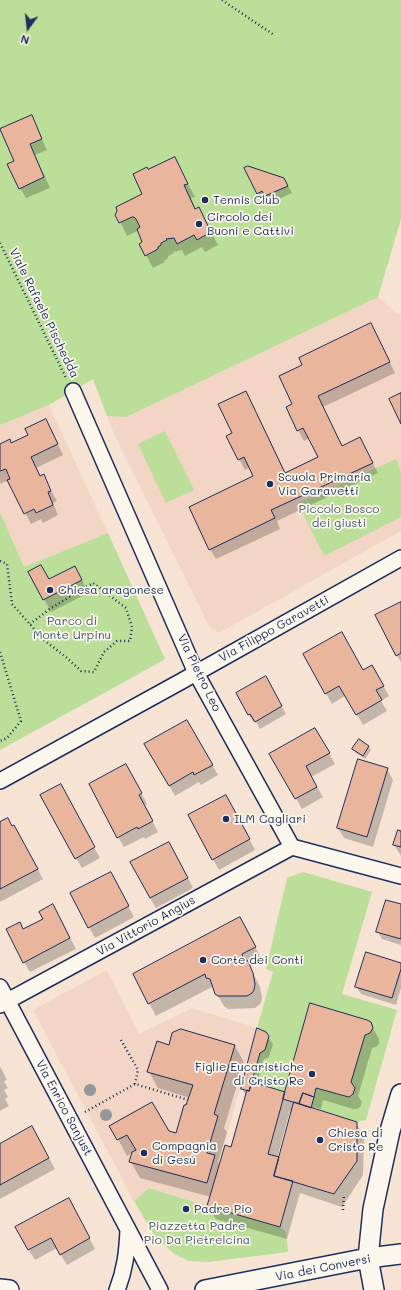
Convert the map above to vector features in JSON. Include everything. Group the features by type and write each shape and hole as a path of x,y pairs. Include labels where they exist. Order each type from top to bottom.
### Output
{"street":[{"name":"Via Pietro Leo","path":"73,390 196,673 292,847"},
{"name":"Via Filippo Garavetti","path":"0,781 401,558"},
{"path":"292,847 401,876"},
{"name":"Via Vittorio Angius","path":"4,1003 292,847"},
{"name":"Via Enrico Sanjust","path":"0,987 4,1003 160,1290"},
{"path":"374,1290 368,1258 373,1209 390,1131 401,1094"},
{"path":"117,1290 126,1259 128,1229"},
{"name":"Via dei Conversi","path":"217,1289 368,1258 401,1254"},
{"path":"0,1289 9,1290"}],"path":[{"path":"222,0 274,35"},
{"name":"Viale Rafaele Pischedda","path":"0,243 73,390"},
{"path":"0,561 7,564 12,604 44,640 81,671 94,672 104,652 117,641 130,641 132,627 126,608 94,583 51,608 30,624"},
{"path":"0,652 20,721 7,738 0,742"},
{"path":"121,1040 138,1070 135,1084"},
{"path":"85,1112 135,1084 188,1100"},
{"path":"343,1210 344,1195"}],"shaded area":[{"name":"Scuola Primaria Via Garavetti","path":"378,297 397,313 401,314 401,531 219,633 212,629 208,624 115,436 107,416 126,416"},
{"path":"49,405 108,533 24,567 0,512 0,425"},
{"path":"107,970 139,1034 192,1008 257,1028 207,1206 150,1188 134,1201 33,1010"}],"green space":[{"name":"Tennis Club","path":"0,0 401,0 401,219 378,297 126,417 107,416 93,379 49,405 0,425"},
{"path":"165,431 194,490 166,503 138,444"},
{"name":"Piccolo Bosco dei giusti","path":"396,459 401,472 401,517 324,556 298,503"},
{"name":"Parco di Monte Urpinu","path":"0,512 24,567 108,533 165,659 0,750"},
{"path":"303,872 372,892 342,994 397,1010 366,1120 357,1122 311,1108 316,1088 347,1097 354,1093 355,1088 351,1082 365,1035 372,1031 371,1022 367,1020 310,1003 285,1092 252,1082 260,1053 265,1049 269,1036 266,1032 257,1028 273,972 266,969 287,878"},
{"name":"Piazzetta Padre Pio Da Pietrelcina","path":"149,1188 280,1227 286,1232 288,1252 208,1262 189,1261 174,1254 154,1235 134,1201"}],"building":[{"path":"32,115 42,139 30,144 44,177 19,189 7,164 14,161 0,129"},
{"path":"175,157 188,184 184,185 195,209 199,207 211,232 197,240 194,235 177,244 174,238 166,239 167,240 161,243 158,249 145,256 139,244 142,242 137,229 140,227 136,219 132,217 119,223 115,215 117,211 116,207 142,194 133,174 147,167 148,169"},
{"path":"248,166 284,178 288,186 265,196 262,191 257,194 244,168"},
{"path":"371,323 390,362 318,396 342,446 360,437 373,463 271,510 275,518 209,550 189,507 253,476 244,457 238,460 226,436 232,433 218,404 246,391 285,473 318,457 303,428 297,431 286,407 292,404 279,376 302,365 299,358"},
{"path":"401,393 401,424 389,399"},
{"path":"46,419 58,444 31,457 40,476 44,474 51,491 48,492 53,505 36,513 34,509 24,514 7,480 10,479 6,469 0,471 0,444 10,439 11,443 28,435 25,429"},
{"name":"Chiesa aragonese","path":"41,565 49,579 75,566 82,580 43,600 28,572"},
{"path":"401,602 401,653 396,656 375,615"},
{"path":"342,632 363,670 372,665 384,686 376,690 382,700 356,715 339,686 325,694 303,654"},
{"path":"266,676 282,706 255,722 250,714 248,715 236,693"},
{"path":"187,720 213,765 194,775 193,772 169,786 144,744"},
{"path":"315,728 330,753 306,766 317,787 295,799 269,754"},
{"path":"359,739 369,746 363,756 352,749"},
{"path":"358,759 388,768 367,837 337,828"},
{"path":"126,764 142,793 139,795 153,821 138,829 137,827 117,838 89,784"},
{"path":"61,784 95,847 75,859 40,795"},
{"path":"226,795 250,839 212,860 188,815"},
{"path":"8,818 12,826 14,825 38,869 0,889 0,822"},
{"path":"398,830 401,831 401,847 393,845"},
{"path":"169,842 188,878 150,898 130,862"},
{"path":"111,872 129,906 88,928 70,893"},
{"path":"386,900 401,904 401,939 376,932"},
{"path":"53,904 70,938 23,963 6,929 20,922 23,929 43,919 39,912"},
{"name":"Corte dei Conti","path":"240,917 256,947 242,954 243,958 248,961 253,973 255,984 252,993 247,996 218,996 215,994 210,979 206,978 205,974 148,1004 133,974"},
{"path":"366,952 401,963 401,969 392,998 355,987"},
{"path":"310,1003 371,1022 373,1028 370,1033 365,1035 351,1082 355,1088 353,1094 349,1097 316,1088 314,1097 303,1093 299,1104 283,1099"},
{"path":"257,1028 266,1032 269,1036 265,1050 260,1053 249,1091 241,1089"},
{"path":"181,1029 235,1045 214,1114 218,1116 207,1153 215,1155 207,1183 129,1162 132,1152 136,1150 127,1135 117,1140 109,1126 152,1102 169,1131 176,1133 184,1105 186,1105 193,1085 147,1072 157,1041 169,1045 172,1033"},
{"path":"252,1082 285,1092 268,1154 279,1157 274,1176 293,1181 280,1227 207,1206 225,1145 231,1147 247,1090 249,1091"},
{"path":"303,1093 314,1097 311,1108 299,1104"},
{"name":"Chiesa di Cristo Re","path":"294,1102 357,1122 357,1161 334,1194 274,1176"},
{"path":"32,1126 49,1158 0,1185 0,1144"},
{"path":"69,1198 90,1238 60,1255 51,1238 28,1250 15,1227"}],"place":[{"name":"Tennis Club","path":"205,200"},
{"name":"Circolo dei Buoni e Cattivi","path":"199,224"},
{"name":"Scuola Primaria Via Garavetti","path":"270,484"},
{"name":"Chiesa aragonese","path":"50,590"},
{"name":"ILM Cagliari","path":"226,819"},
{"name":"Corte dei Conti","path":"203,960"},
{"name":"Figlie Eucaristiche di Cristo Re","path":"312,1074"},
{"name":"Chiesa di Cristo Re","path":"320,1140"},
{"name":"Compagnia di Gesù","path":"144,1153"},
{"name":"Padre Pio","path":"186,1209"}]}
